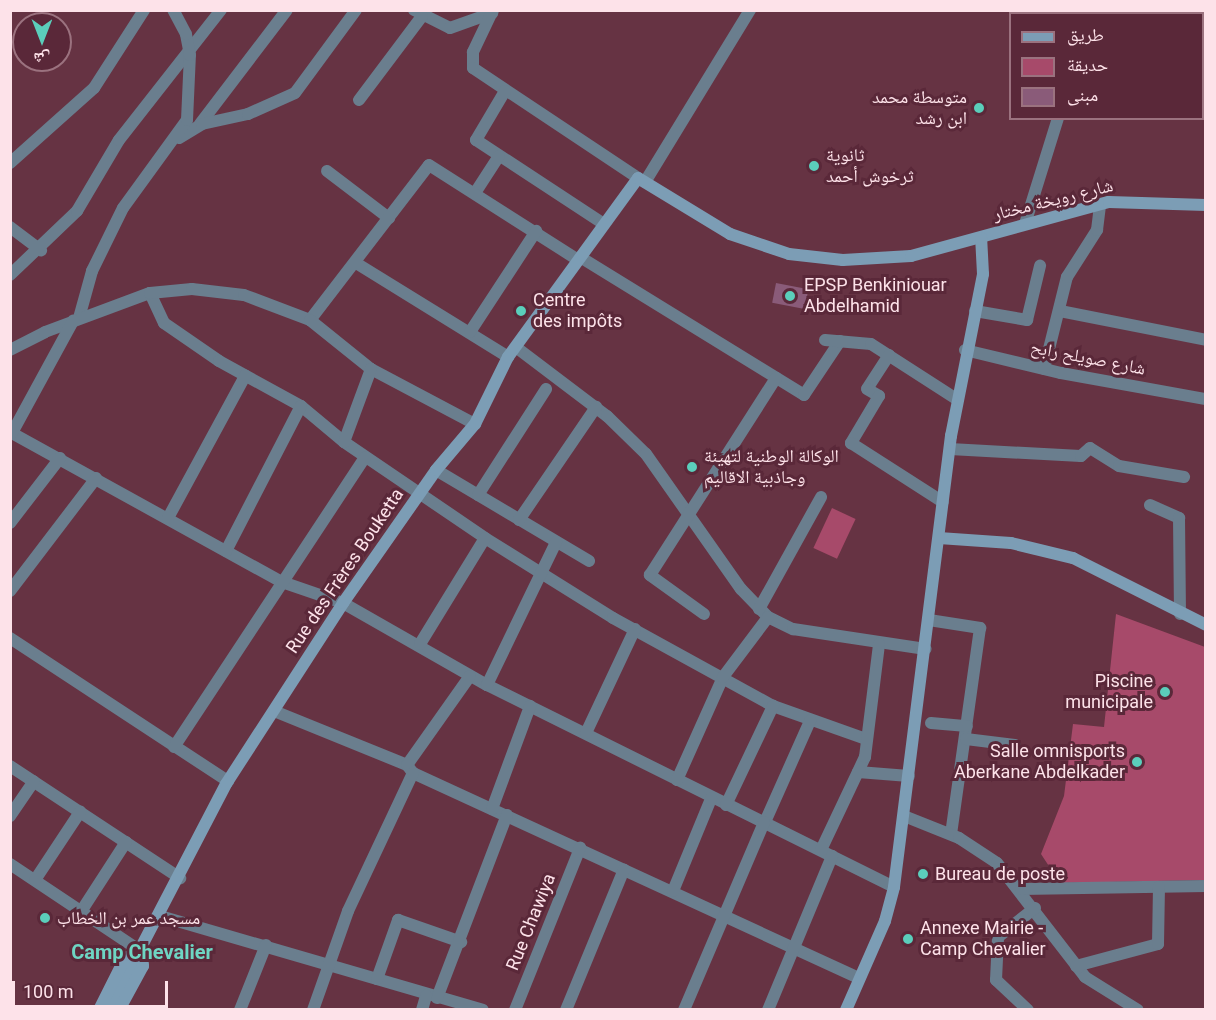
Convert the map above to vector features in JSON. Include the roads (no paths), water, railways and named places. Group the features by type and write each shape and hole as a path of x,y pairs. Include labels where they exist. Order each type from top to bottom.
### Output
{"main road":[{"name":"Rue des Frères Bouketta","path":"110,1008 142,952 228,781 343,603 436,470 475,424 513,352 604,224 642,180"},
{"name":"شارع رويخة مختار","path":"642,180 730,234 804,256 897,259 1100,204 1139,200 1206,205"},
{"path":"846,1010 858,978 885,921 894,887 950,449 965,350 983,274 981,238"},
{"path":"939,538 1003,542 1073,558 1180,614 1206,625"}],"street":[{"path":"10,163 94,87 144,10"},
{"path":"173,10 186,34 190,55 187,120 123,208 92,271 76,320 11,432 282,582 343,603 420,644 470,676 586,733 711,799 764,822 894,887"},
{"path":"10,275 41,250 77,211 119,140 190,55 220,10"},
{"path":"202,124 287,10"},
{"path":"173,142 202,124 248,114 295,93 356,10"},
{"path":"492,12 473,52 473,68 642,180 750,10"},
{"path":"359,100 426,14 450,28 492,12"},
{"path":"505,91 476,140 604,224"},
{"path":"187,120 202,124"},
{"path":"1025,224 1057,120"},
{"path":"475,193 499,156"},
{"path":"310,320 429,165 804,395 840,341"},
{"path":"327,171 389,218"},
{"path":"1044,369 1067,277 1097,230 1100,204"},
{"path":"10,227 41,250"},
{"path":"470,332 536,231"},
{"path":"356,262 470,332 513,352 596,407 646,454 764,613 793,629 879,644 925,649"},
{"path":"975,311 1027,320 1040,267"},
{"path":"10,350 76,320 150,293 192,289 244,295 310,320 371,369 475,424"},
{"path":"150,293 164,323 245,376 302,406 344,442 485,538 635,629 773,706 866,739"},
{"path":"1060,311 1206,340"},
{"path":"825,340 872,344 958,400"},
{"name":"شارع صويلح رابح","path":"965,350 1044,369 1206,399"},
{"path":"889,355 867,389 879,396 850,442 943,502"},
{"path":"344,442 371,369"},
{"path":"168,518 245,376"},
{"path":"704,614 650,575 776,378"},
{"path":"478,495 546,389"},
{"path":"226,551 302,406"},
{"path":"519,519 596,407"},
{"path":"950,449 1081,456 1090,448 1119,466 1184,477"},
{"path":"174,747 364,456"},
{"path":"10,523 60,458"},
{"path":"436,470 589,561"},
{"path":"10,591 96,478"},
{"path":"677,780 723,677 764,613 821,497"},
{"path":"1150,505 1179,518 1180,614"},
{"path":"420,644 485,538"},
{"path":"487,684 539,570 556,542"},
{"path":"929,620 980,628 951,834"},
{"path":"586,733 635,629"},
{"path":"10,638 228,781"},
{"path":"772,1009 826,853 858,772 866,739 879,644"},
{"path":"313,1010 328,963 410,769 470,676"},
{"path":"492,809 530,706"},
{"path":"726,805 773,706"},
{"path":"274,711 410,769 858,978"},
{"path":"684,1010 764,822 810,721"},
{"path":"931,723 1015,745"},
{"path":"10,766 180,878"},
{"path":"858,772 909,776"},
{"path":"10,816 34,781"},
{"path":"673,891 711,799"},
{"path":"35,880 80,812"},
{"path":"422,1010 432,997 461,942 507,815"},
{"path":"904,816 951,834 997,863 1021,889 1076,966 1132,1008"},
{"path":"82,910 126,842"},
{"name":"Rue Chawiya","path":"515,1010 580,849"},
{"path":"10,864 142,952"},
{"path":"566,1010 624,869"},
{"path":"1021,889 1206,886"},
{"path":"1076,966 1158,944 1159,887"},
{"path":"1028,1010 996,980 998,937 1035,908"},
{"path":"160,916 328,963 432,997 483,1010"},
{"path":"377,979 398,920 461,942"},
{"path":"240,1010 266,945"}],"place":[{"name":"متوسطة محمد ابن رشد","path":"979,108"},
{"name":"ثانوية ثرخوش أحمد","path":"814,166"},
{"name":"EPSP Benkiniouar Abdelhamid","path":"790,296"},
{"name":"Centre des impôts","path":"521,311"},
{"name":"الوكالة الوطنية لتهيئة وجاذبية الاقاليم","path":"692,467"},
{"name":"Piscine municipale","path":"1165,692"},
{"name":"Salle omnisports Aberkane Abdelkader","path":"1137,762"},
{"name":"Bureau de poste","path":"923,874"},
{"name":"مسجد عمر بن الخطاب","path":"45,918"},
{"name":"Annexe Mairie - Camp Chevalier","path":"908,939"}],"district":[{"name":"Camp Chevalier","path":"142,952"}]}
